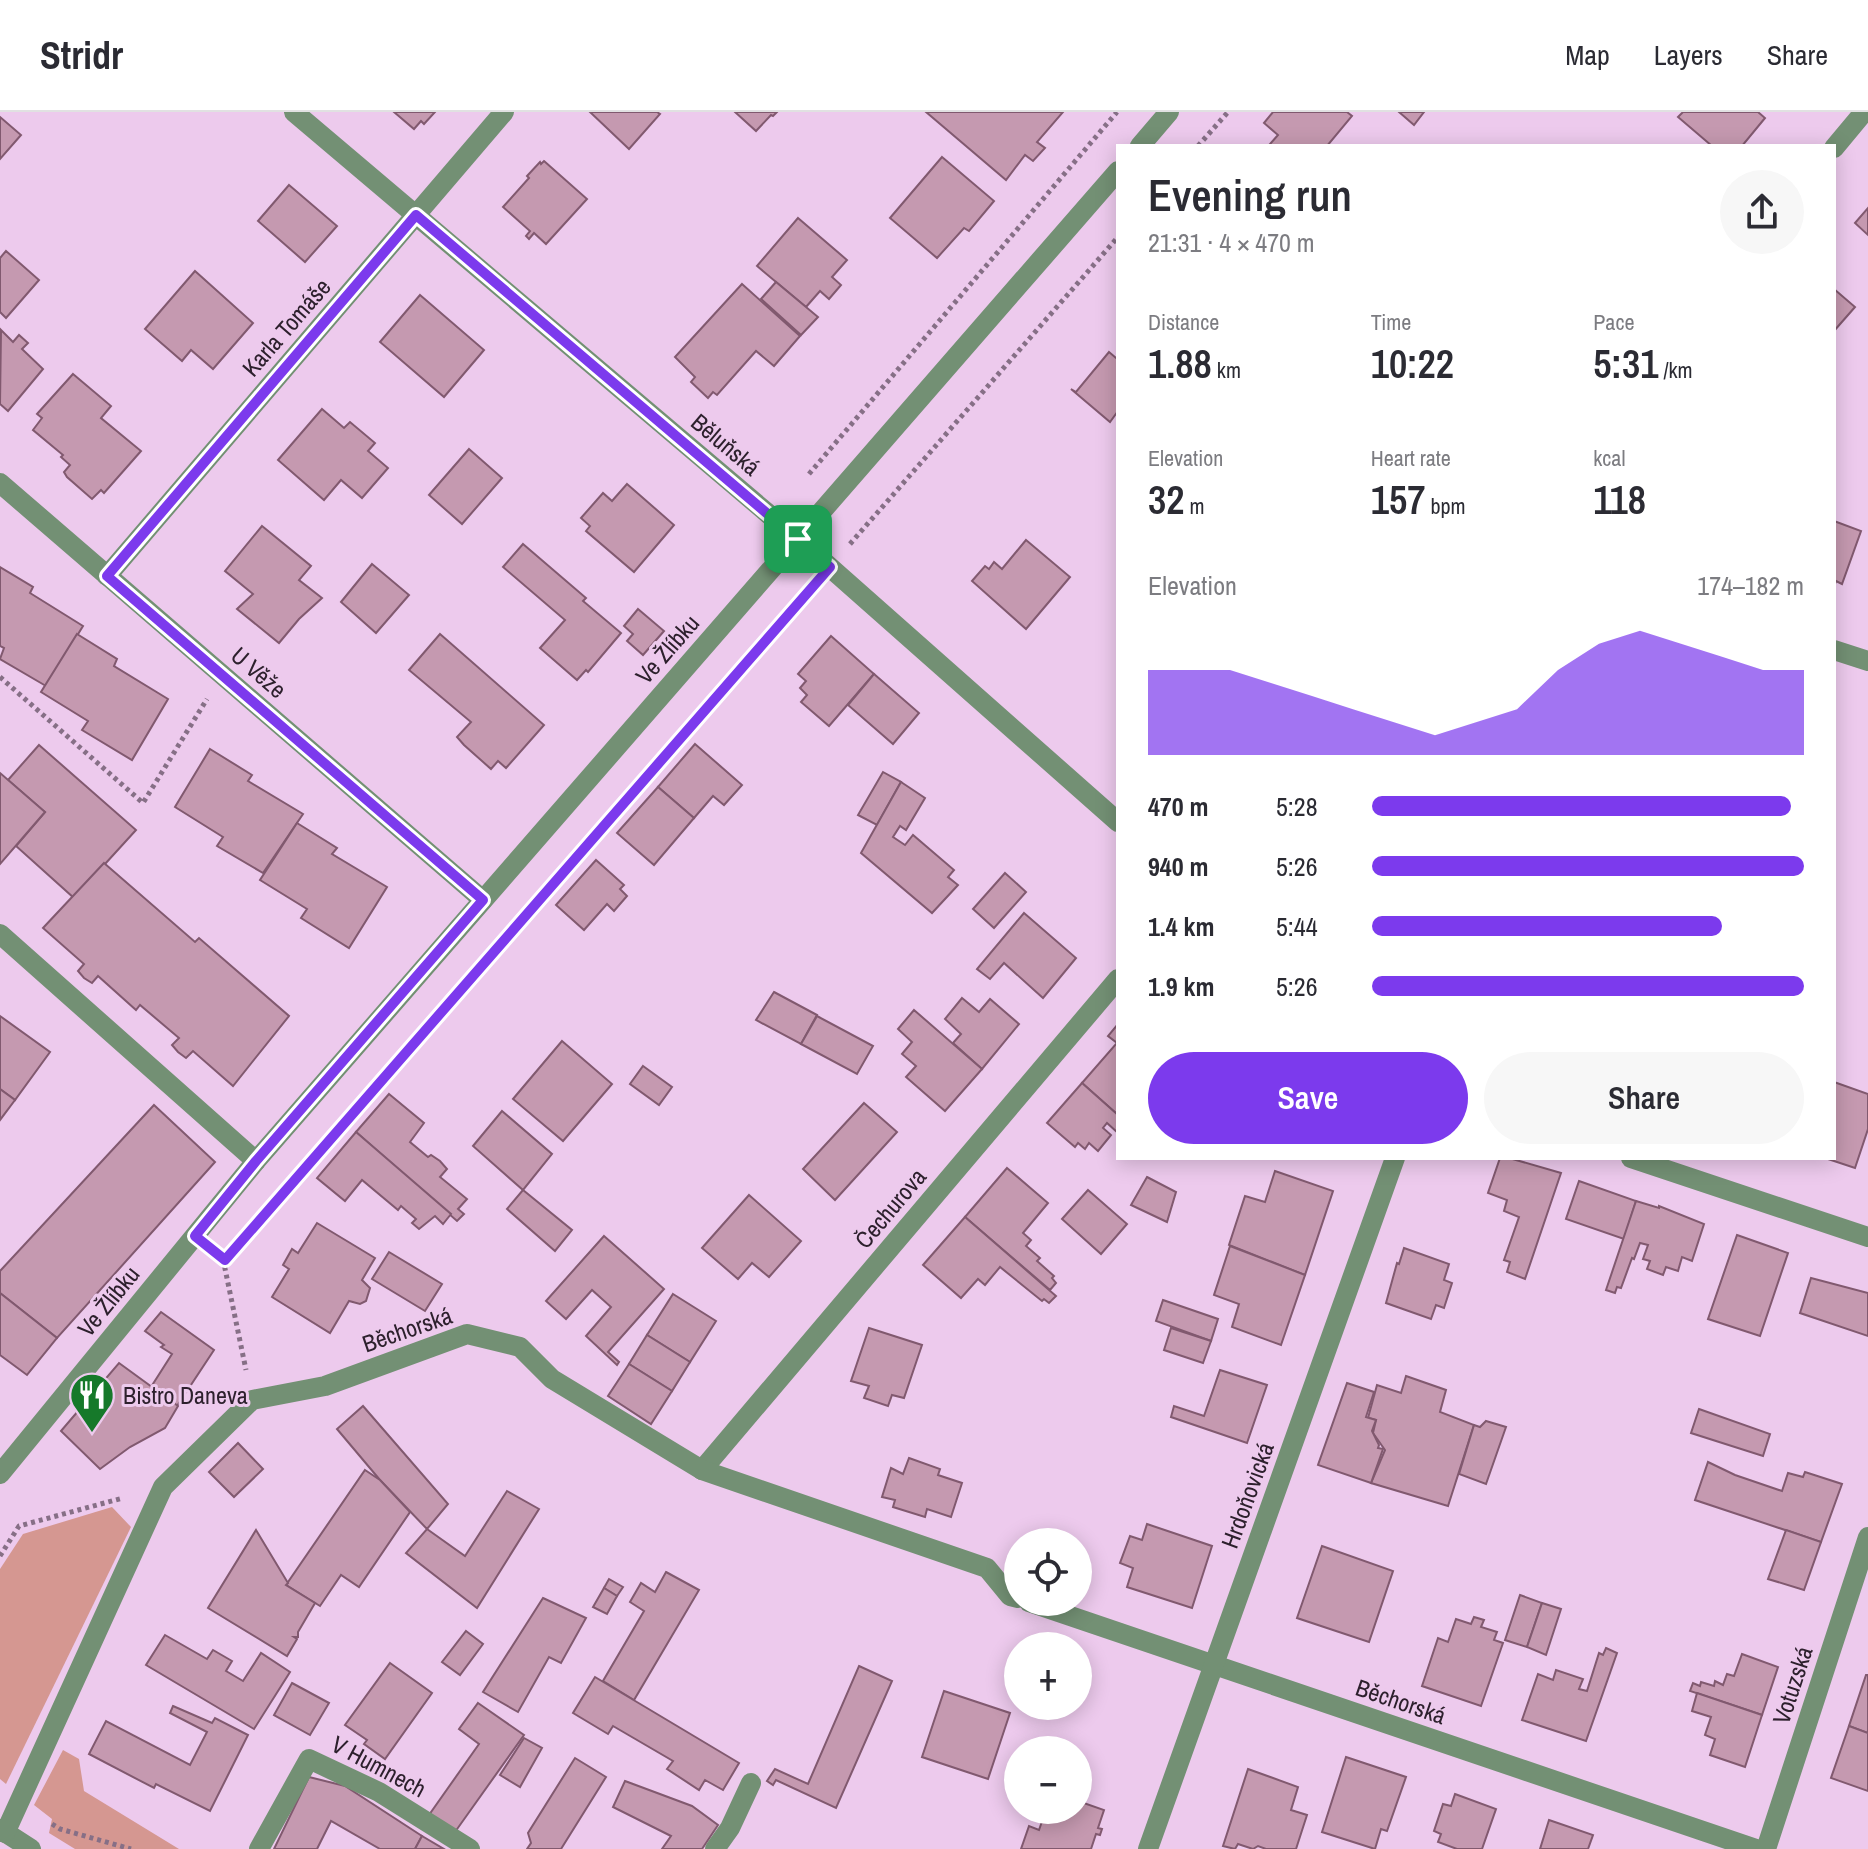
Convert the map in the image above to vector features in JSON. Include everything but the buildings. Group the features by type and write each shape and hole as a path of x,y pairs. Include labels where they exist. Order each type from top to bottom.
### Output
{"street":[{"name":"Běluňská","path":"294,112 798,539 1116,820"},
{"name":"Karla Tomáše","path":"107,576 504,112"},
{"path":"1142,144 1169,112"},
{"path":"1836,146 1864,112"},
{"name":"Ve Žlíbku","path":"0,1474 256,1161 1116,173"},
{"name":"U Věže","path":"0,483 483,900"},
{"path":"1836,651 1868,661"},
{"path":"0,934 256,1161"},
{"name":"Čechurova","path":"702,1470 1116,981"},
{"name":"Hrdoňovická","path":"1148,1849 1394,1160"},
{"path":"1637,1160 1868,1237"},
{"name":"Běchorská","path":"252,1400 325,1386 467,1334 520,1347 552,1379 702,1470 987,1568 1004,1589"},
{"path":"31,1849 3,1831 163,1487 252,1400"},
{"name":"Votuzská","path":"1766,1849 1868,1537"},
{"name":"Běchorská","path":"1071,1616 1756,1849"},
{"name":"V Humnech","path":"259,1849 309,1759 379,1792 470,1849"},
{"path":"715,1849 730,1828 751,1783"}],"path":[{"path":"1200,144 1228,112"},
{"path":"225,1260 1116,239"},
{"path":"0,677 143,803 222,674"},
{"path":"195,1236 225,1260 234,1321 252,1400"},
{"path":"0,1556 19,1526 163,1487"},
{"path":"18,1804 60,1829 131,1849"}],"shaded area":[{"path":"112,1507 131,1527 6,1784 0,1779 0,1569 23,1534"},
{"path":"63,1750 79,1759 84,1791 179,1849 75,1849 49,1833 52,1819 34,1805"}],"place":[{"name":"Bistro Daneva","path":"92,1434"}],"route":[{"path":"416,215 798,539 830,567 225,1260 195,1236 256,1161 483,900 107,576 416,215"}]}
